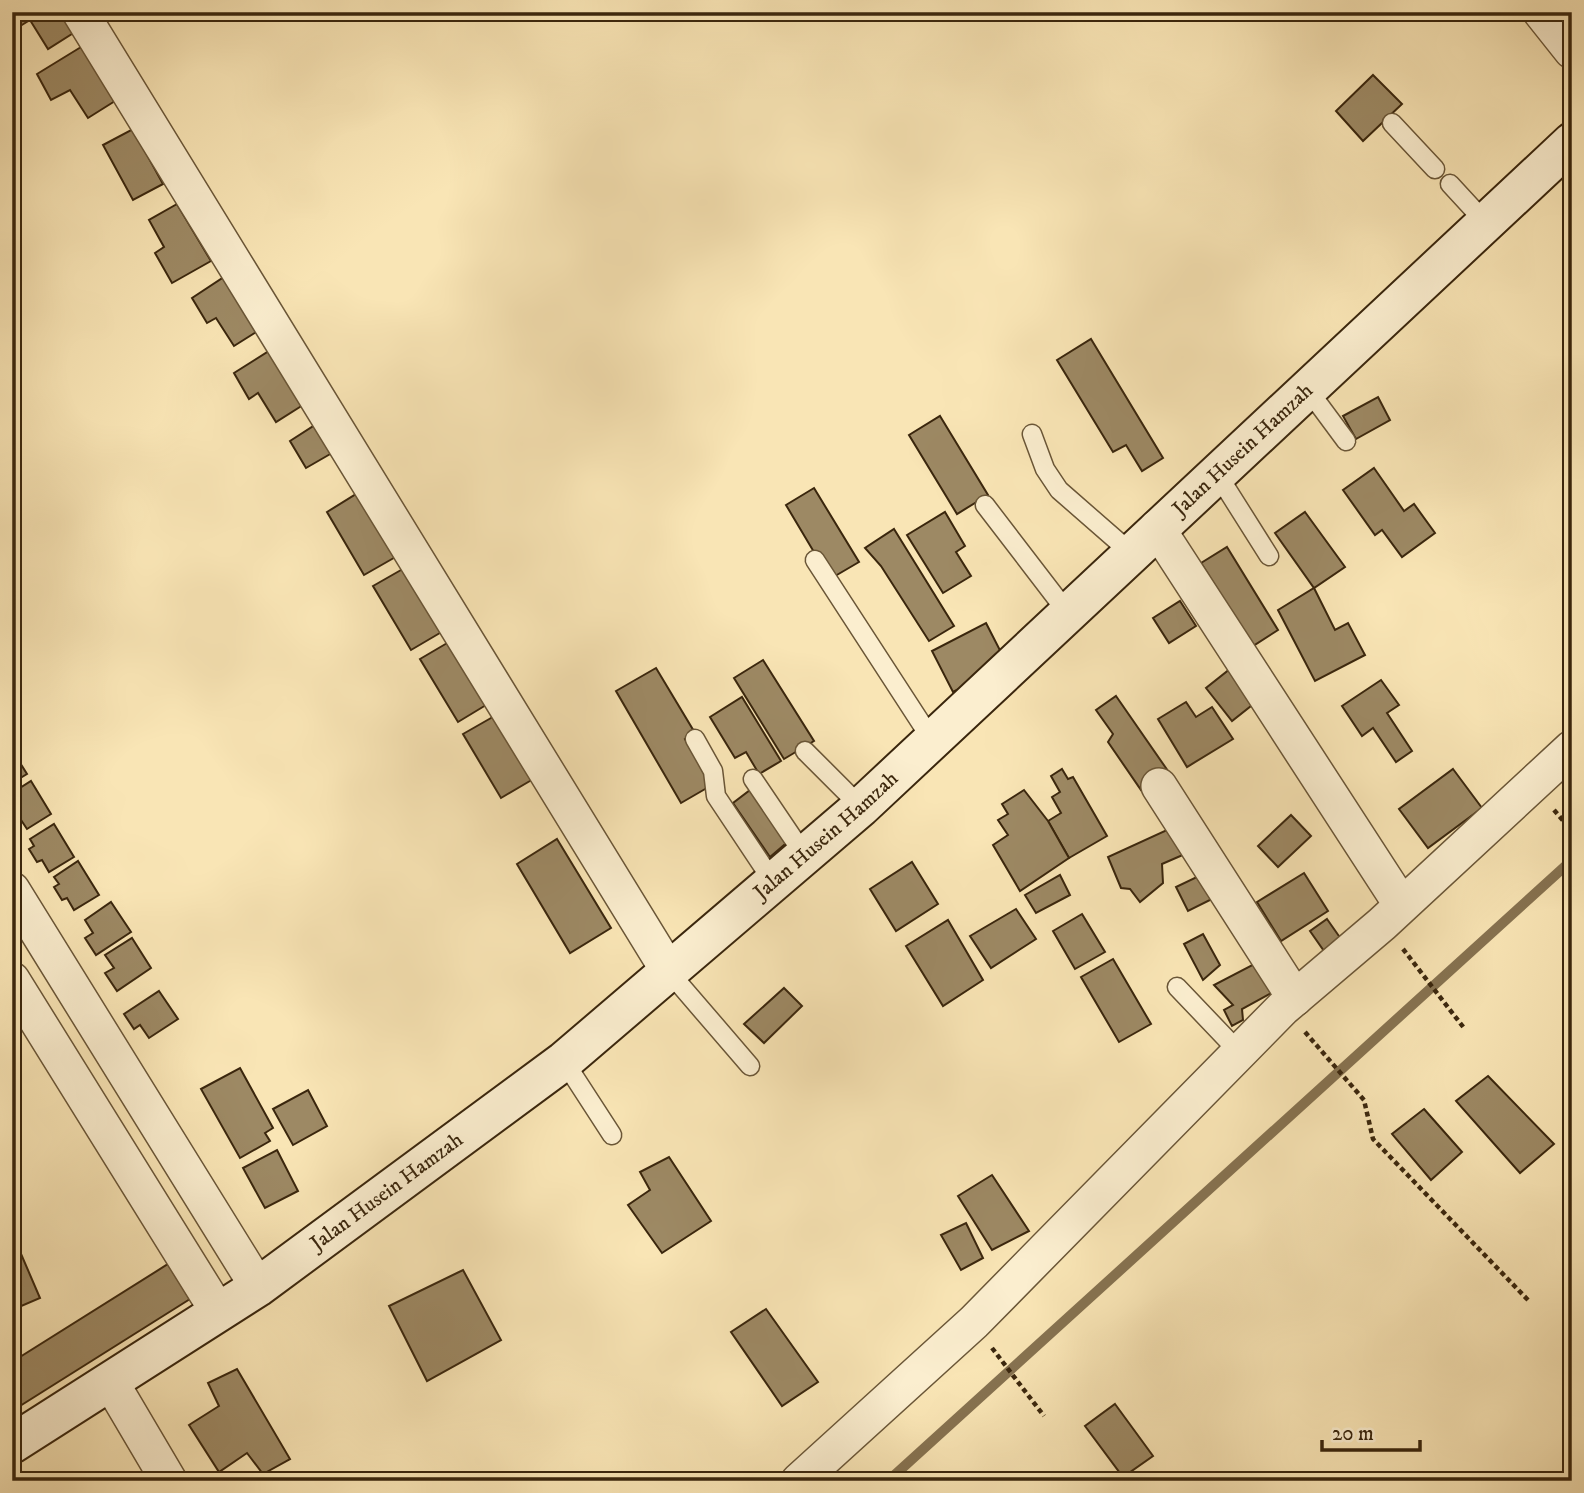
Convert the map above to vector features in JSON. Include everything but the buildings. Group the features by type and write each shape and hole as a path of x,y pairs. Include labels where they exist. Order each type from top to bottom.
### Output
{"street":[{"path":"80,12 670,973"},
{"path":"1541,12 1572,51"},
{"name":"Jalan Husein Hamzah","path":"12,1444 258,1287 564,1061 670,973 861,807 1143,540 1572,142"},
{"path":"1143,540 1401,904"},
{"path":"799,1481 974,1322 1295,998 1382,924 1532,788 1572,748"},
{"path":"1159,786 1295,998"},
{"path":"12,890 258,1287"},
{"path":"56,961 14,983 219,1313"},
{"path":"110,1381 169,1481"}],"lane":[{"path":"1392,123 1435,169"},
{"path":"1450,184 1486,222"},
{"path":"1307,387 1346,441"},
{"path":"1032,434 1045,469 1059,490 1143,540"},
{"path":"1216,472 1269,556"},
{"path":"985,505 1067,612"},
{"path":"815,560 932,740"},
{"path":"695,739 713,771 716,796 774,883"},
{"path":"805,751 861,807"},
{"path":"753,779 805,856"},
{"path":"670,973 750,1066"},
{"path":"1177,987 1239,1052"},
{"path":"564,1061 612,1135"}],"path":[{"path":"1548,803 1572,831"},
{"path":"1419,967 1464,1028"},
{"path":"1328,1058 1364,1100 1373,1139 1528,1300"},
{"path":"996,1355 1044,1416"}],"waterway":[{"path":"888,1481 1572,860"}]}
